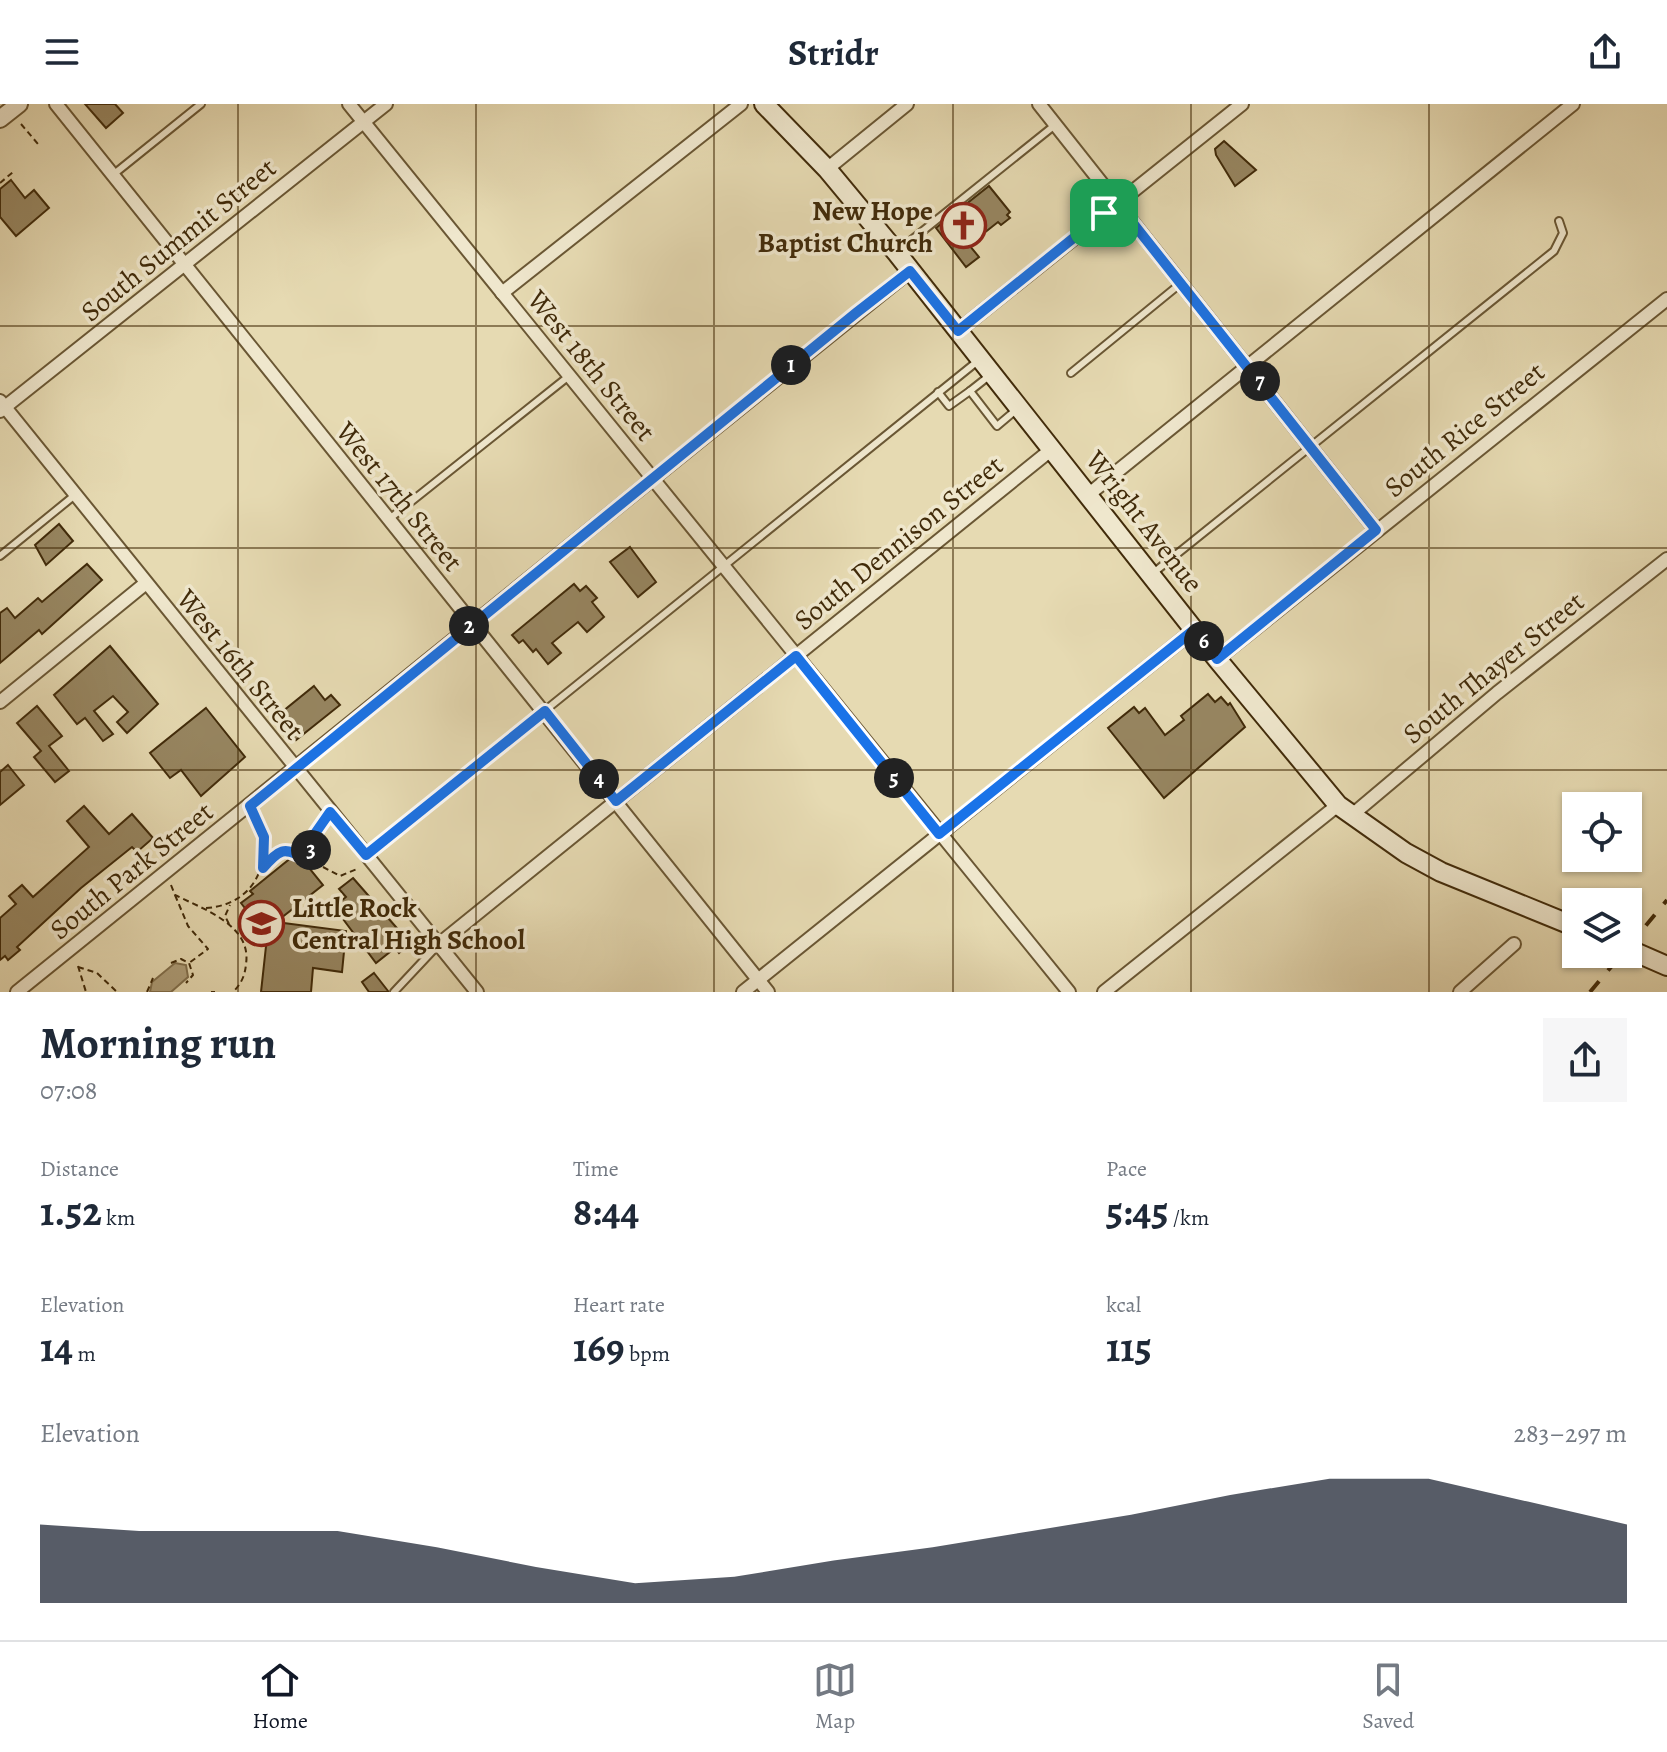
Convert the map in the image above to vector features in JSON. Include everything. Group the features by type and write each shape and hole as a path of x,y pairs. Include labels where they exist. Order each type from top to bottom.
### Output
{"main road":[{"name":"Wright Avenue","path":"764,104 827,169 896,252 1217,659 1345,810 1406,853 1441,872 1562,921"},
{"path":"1642,955 1667,966"}],"street":[{"name":"West 17th Street","path":"56,104 768,992"},
{"name":"West 18th Street","path":"349,104 1069,992"},
{"name":"South Summit Street","path":"2,406 184,266 386,104"},
{"path":"502,293 741,104"},
{"path":"827,169 907,104"},
{"path":"1039,104 1376,530"},
{"path":"958,331 1242,104"},
{"path":"1088,495 1573,104"},
{"name":"South Park Street","path":"17,992 910,271"},
{"name":"South Rice Street","path":"1217,659 1667,299"},
{"name":"West 16th Street","path":"2,406 477,992"},
{"name":"South Dennison Street","path":"438,945 1052,449"},
{"name":"South Thayer Street","path":"1104,992 1345,810 1667,559"},
{"path":"0,702 146,583"},
{"path":"743,992 1195,629"},
{"path":"1460,992 1514,944"}],"lane":[{"path":"114,174 201,104"},
{"path":"896,252 1055,125"},
{"path":"1152,574 1308,445 1554,251 1563,233 1559,221"},
{"path":"1071,373 1181,283"},
{"path":"938,392 949,406 970,391 986,367"},
{"path":"366,855 938,392 986,367"},
{"path":"388,520 569,376"},
{"path":"970,391 997,426 1019,408"},
{"path":"0,556 75,495"},
{"path":"312,861 314,835 330,812"},
{"path":"394,992 438,945"}],"path":[{"path":"10,111 38,144"},
{"path":"0,183 13,172"},
{"path":"250,806 264,837 263,868"},
{"path":"205,908 223,907 233,901 243,894 263,868 291,849 340,876 357,869"},
{"path":"162,875 175,895 188,926 208,949 189,963"},
{"path":"243,894 247,899"},
{"path":"175,895 205,908 233,928"},
{"path":"233,901 225,916 247,955 242,982 233,992"},
{"path":"171,963 181,959 189,963 193,975 186,983"},
{"path":"85,991 77,965 97,973 117,992"},
{"path":"147,992 153,978"}],"shaded area":[{"path":"175,963 186,965 188,977 171,992 150,992 152,982"}],"building":[{"path":"85,104 115,104 123,113 106,128"},
{"path":"1224,141 1256,170 1235,186 1216,155 1215,149"},
{"path":"11,180 25,198 34,190 49,208 16,236 0,217 0,189"},
{"name":"New Hope Baptist Church","path":"989,186 1010,212 1007,215 1010,218 1001,225 998,222 969,245 979,257 966,267 936,228"},
{"path":"59,524 73,541 46,565 35,545"},
{"path":"630,547 656,582 638,597 610,562"},
{"path":"87,564 102,580 42,634 39,630 0,663 0,613 7,608 15,618 38,598 42,602"},
{"path":"574,584 580,591 586,586 597,598 592,602 604,617 587,632 578,622 552,643 561,653 548,664 536,649 533,652 523,640 519,643 512,635"},
{"path":"110,646 158,704 127,733 117,722 128,712 113,696 94,711 113,734 103,741 85,718 77,724 54,695"},
{"path":"314,686 325,700 331,695 340,705 296,740 277,716"},
{"path":"1208,694 1215,702 1221,697 1228,705 1230,703 1245,727 1164,798 1108,728 1134,707 1139,713 1145,708 1165,735 1184,720 1181,716"},
{"path":"37,706 62,736 49,746 69,771 55,782 34,757 41,751 17,723"},
{"path":"206,708 245,757 201,796 181,770 170,778 150,753"},
{"path":"8,765 24,785 0,805 0,772"},
{"path":"84,806 109,834 132,814 153,838 137,852 132,847 81,888 17,947 20,950 8,960 5,956 0,960 0,918 16,904 9,896 22,885 33,897 89,847 67,821"},
{"name":"Little Rock Central High School","path":"297,853 323,885 276,922 346,931 342,972 313,968 311,992 261,992 267,937 241,903 253,894 250,891"},
{"path":"353,878 410,943 399,953 395,948 376,963 334,907 346,897 339,889"},
{"path":"374,973 388,992 369,992 362,982"}],"railway":[{"path":"1642,930 1667,900"},
{"path":"1590,992 1610,968"}],"place":[{"name":"New Hope Baptist Church","path":"964,226"},
{"name":"Little Rock Central High School","path":"261,923"}],"route":[{"path":"1117,203 1376,530 1217,659 1195,629 939,834 796,656 616,801 545,711 366,855 330,812 314,835 311,859 307,860 291,849 274,857 263,868 266,852 264,837 250,806 856,313 910,271 958,331 1104,213 1117,203"}]}
